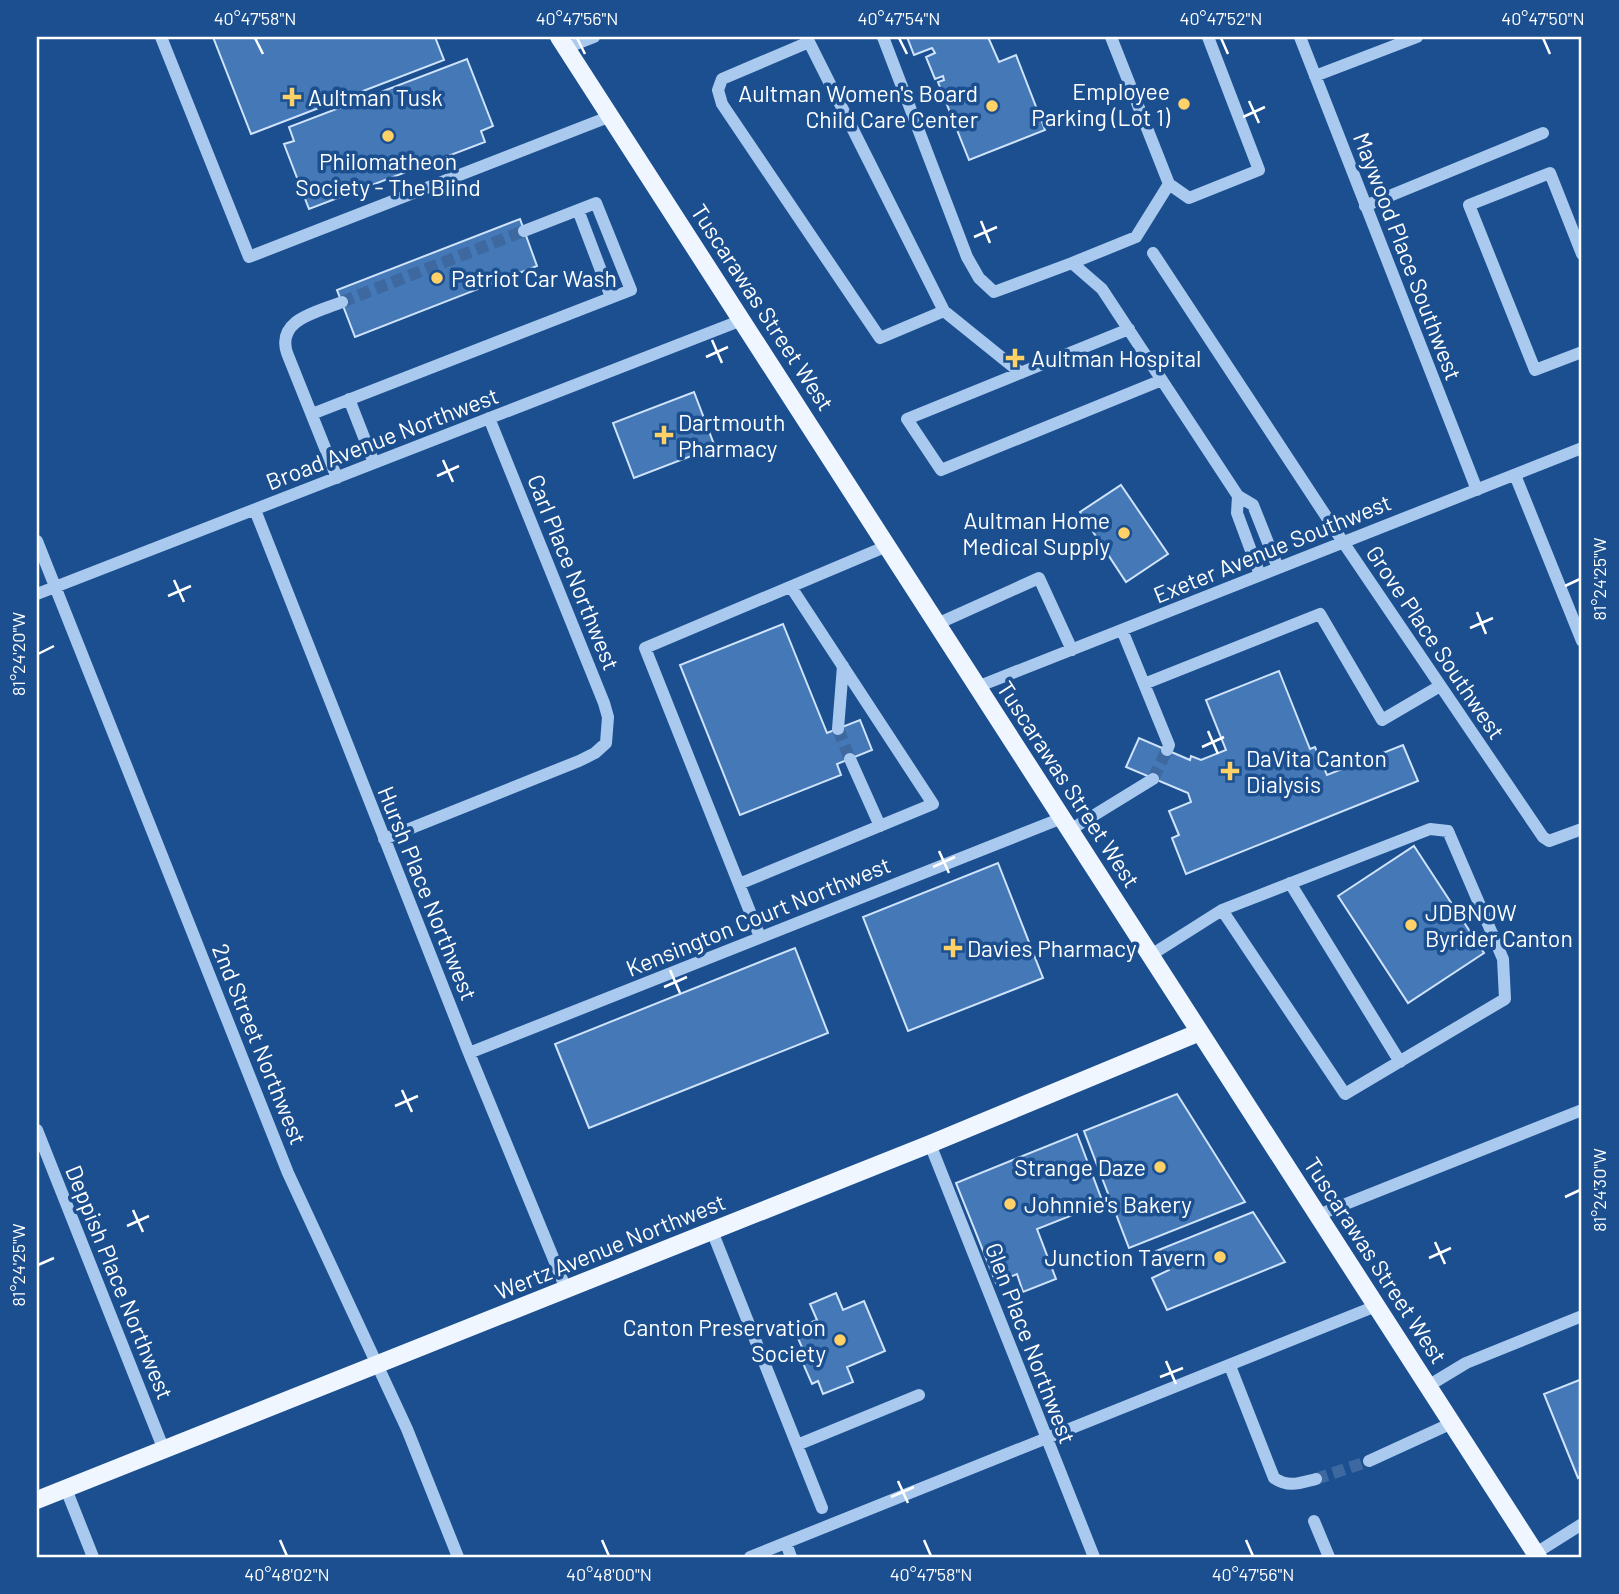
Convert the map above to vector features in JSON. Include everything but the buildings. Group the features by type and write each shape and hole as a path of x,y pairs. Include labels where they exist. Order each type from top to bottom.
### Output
{"main road":[{"name":"Tuscarawas Street West","path":"562,42 1537,1555"},
{"name":"Wertz Avenue Northwest","path":"37,1500 930,1144 1200,1032"}],"street":[{"path":"161,37 249,257 611,116"},
{"path":"562,42 594,37"},
{"path":"883,37 967,257 979,278 994,292 1136,237 1169,184"},
{"path":"1111,37 1169,184 1189,198 1259,170 1208,37"},
{"name":"Maywood Place Southwest","path":"1300,37 1477,490"},
{"path":"1315,76 1417,37"},
{"path":"944,311 880,338 722,104 718,90 722,79 810,42 944,311 1021,373"},
{"path":"1365,206 1544,133"},
{"path":"1582,254 1550,173 1469,205 1535,370 1582,352"},
{"path":"312,414 631,290 596,203 524,231"},
{"path":"578,210 611,297"},
{"name":"Grove Place Southwest","path":"1153,253 1343,542 1543,837 1549,841 1582,829"},
{"path":"1072,263 1102,289 1238,496 1253,505 1278,568"},
{"path":"337,478 286,348 286,332 299,319 342,302"},
{"name":"Broad Avenue Northwest","path":"37,594 742,320"},
{"path":"1125,323 1021,373 907,419 941,471 1162,380"},
{"path":"349,399 374,463"},
{"name":"Carl Place Northwest","path":"384,839 579,761 595,754 607,743 608,717 604,703 489,418"},
{"name":"Exeter Avenue Southwest","path":"977,687 1582,448"},
{"path":"1515,475 1582,641"},
{"path":"1238,496 1237,513 1260,575"},
{"name":"Hursh Place Northwest","path":"255,510 469,1053 566,1289"},
{"name":"2nd Street Northwest","path":"37,541 288,1173 407,1429 458,1557"},
{"path":"760,937 645,648 887,546"},
{"path":"937,624 1039,578 1072,650"},
{"path":"739,884 933,804 791,587"},
{"path":"1144,684 1320,614 1382,720 1440,686"},
{"path":"1122,630 1169,745 1167,750"},
{"path":"838,729 843,666"},
{"path":"850,759 880,826"},
{"name":"Kensington Court Northwest","path":"469,1053 760,937 1066,824 1153,779"},
{"path":"1151,955 1222,910 1430,829 1448,831 1503,959 1505,999 1345,1094 1222,910"},
{"path":"1290,883 1400,1062"},
{"path":"1318,1215 1582,1110"},
{"name":"Deppish Place Northwest","path":"37,1130 164,1450"},
{"name":"Glen Place Northwest","path":"930,1144 1094,1557"},
{"path":"712,1231 822,1508"},
{"path":"750,1557 1377,1306"},
{"path":"1428,1386 1466,1363 1582,1315"},
{"path":"1230,1366 1274,1478 1284,1484 1295,1485 1316,1479"},
{"path":"797,1445 919,1395"},
{"path":"1369,1461 1452,1423"},
{"path":"66,1489 93,1557"},
{"path":"1314,1521 1329,1557"},
{"path":"1537,1555 1582,1524"},
{"path":"786,1543 791,1557"}],"tunnel":[{"path":"342,302 524,231"},
{"path":"838,729 850,759"},
{"path":"1153,779 1167,750"},
{"path":"1316,1479 1369,1461"}],"place":[{"name":"Aultman Tusk","path":"292,97"},
{"name":"Employee Parking (Lot 1)","path":"1184,104"},
{"name":"Aultman Women's Board Child Care Center","path":"992,106"},
{"name":"Philomatheon Society - The Blind","path":"388,136"},
{"name":"Patriot Car Wash","path":"437,278"},
{"name":"Aultman Hospital","path":"1015,358"},
{"name":"Dartmouth Pharmacy","path":"664,435"},
{"name":"Aultman Home Medical Supply","path":"1124,533"},
{"name":"DaVita Canton Dialysis","path":"1230,771"},
{"name":"JDBNOW Byrider Canton","path":"1411,925"},
{"name":"Davies Pharmacy","path":"953,948"},
{"name":"Strange Daze","path":"1160,1167"},
{"name":"Johnnie's Bakery","path":"1010,1204"},
{"name":"Junction Tavern","path":"1220,1257"},
{"name":"Canton Preservation Society","path":"840,1340"}]}
